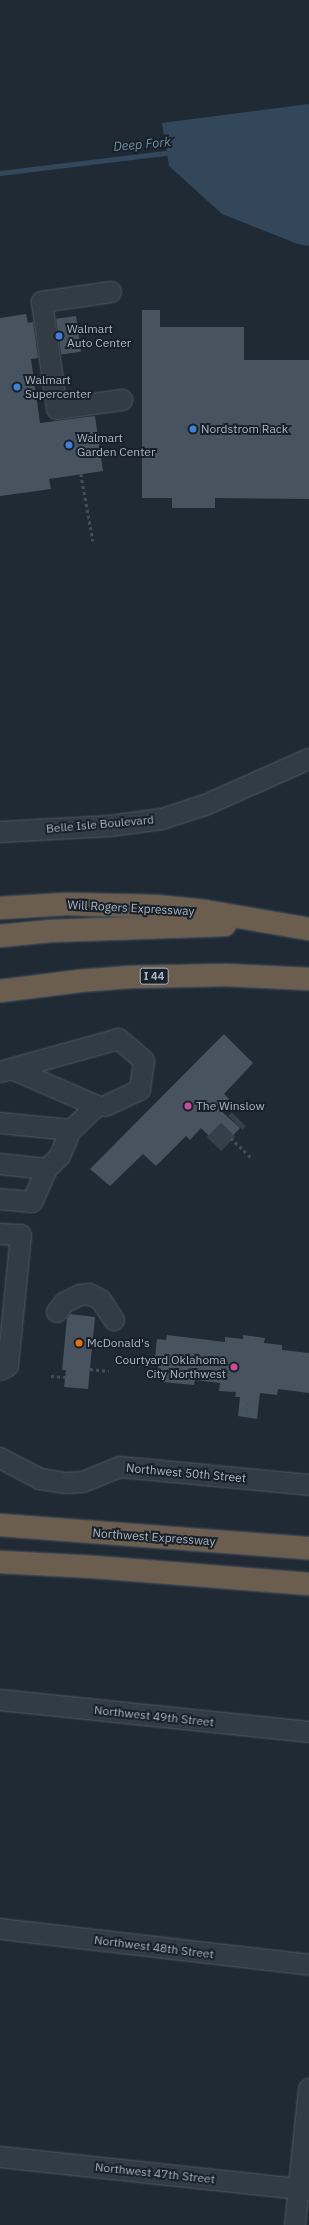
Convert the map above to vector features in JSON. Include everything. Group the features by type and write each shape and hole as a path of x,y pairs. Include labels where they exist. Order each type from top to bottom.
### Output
{"highway":[{"name":"Will Rogers Expressway","path":"0,908 66,904 156,906 205,911 309,929"},
{"path":"0,936 50,931 278,923"},
{"name":"I 44","path":"0,991 130,976 226,975 309,979"},
{"name":"Northwest Expressway","path":"0,1525 309,1548"},
{"path":"0,1562 94,1567 309,1584"}],"street":[{"path":"111,292 42,302 57,409 122,400"},
{"name":"Belle Isle Boulevard","path":"0,832 110,826 162,819 205,806 309,759"},
{"path":"6,1070 119,1039 144,1061 140,1090 105,1106"},
{"path":"0,1199 32,1202 47,1169 60,1156 71,1130 97,1106 6,1070"},
{"path":"0,1123 71,1130"},
{"path":"0,1164 47,1169"},
{"path":"0,1234 22,1231 8,1366 0,1370"},
{"path":"57,1312 64,1303 80,1295 89,1294 101,1300 114,1320"},
{"name":"Northwest 50th Street","path":"0,1458 40,1478 66,1483 83,1482 120,1467 309,1484"},
{"name":"Northwest 49th Street","path":"0,1700 309,1732"},
{"name":"Northwest 48th Street","path":"0,1929 309,1965"},
{"path":"295,2225 304,2189 309,2089"},
{"name":"Northwest 47th Street","path":"0,2157 304,2189"}],"path":[{"path":"81,474 93,541"},
{"path":"231,1138 252,1158"},
{"path":"90,1369 109,1371"},
{"path":"51,1376 65,1377"},
{"path":"246,1412 248,1398"}],"water":[{"path":"309,104 309,246 298,244 222,214 169,166 162,123"}],"building":[{"name":"Nordstrom Rack","path":"142,310 160,310 160,327 244,327 244,360 309,360 309,499 215,498 215,508 172,508 172,498 142,498"},
{"name":"Walmart Supercenter","path":"26,314 28,323 33,322 38,358 31,359 40,423 95,416 103,471 49,479 51,489 0,496 0,318"},
{"path":"76,316 81,352 61,354 56,319"},
{"name":"The Winslow","path":"224,1034 253,1063 224,1094 229,1099 219,1109 240,1128 221,1148 201,1128 190,1140 186,1136 156,1166 143,1154 110,1186 90,1169"},
{"name":"McDonald's","path":"70,1314 95,1317 88,1389 64,1387 66,1370 62,1370 67,1318"},
{"name":"Courtyard Oklahoma City Northwest","path":"167,1335 225,1342 225,1337 243,1339 243,1335 265,1338 264,1343 282,1345 282,1350 309,1353 309,1393 278,1389 277,1395 260,1393 257,1419 238,1416 240,1397 235,1397 236,1392 219,1391 220,1383 195,1380 194,1385 162,1382 163,1376 157,1376 159,1359 155,1358 157,1339 166,1340"}],"waterway":[{"name":"Deep Fork","path":"0,173 173,152"}],"tunnel":[{"path":"214,1144 239,1119"}],"place":[{"name":"Walmart Auto Center","path":"59,336"},
{"name":"Walmart Supercenter","path":"17,387"},
{"name":"Nordstrom Rack","path":"193,429"},
{"name":"Walmart Garden Center","path":"69,445"},
{"name":"The Winslow","path":"188,1106"},
{"name":"McDonald's","path":"79,1343"},
{"name":"Courtyard Oklahoma City Northwest","path":"234,1367"}]}
